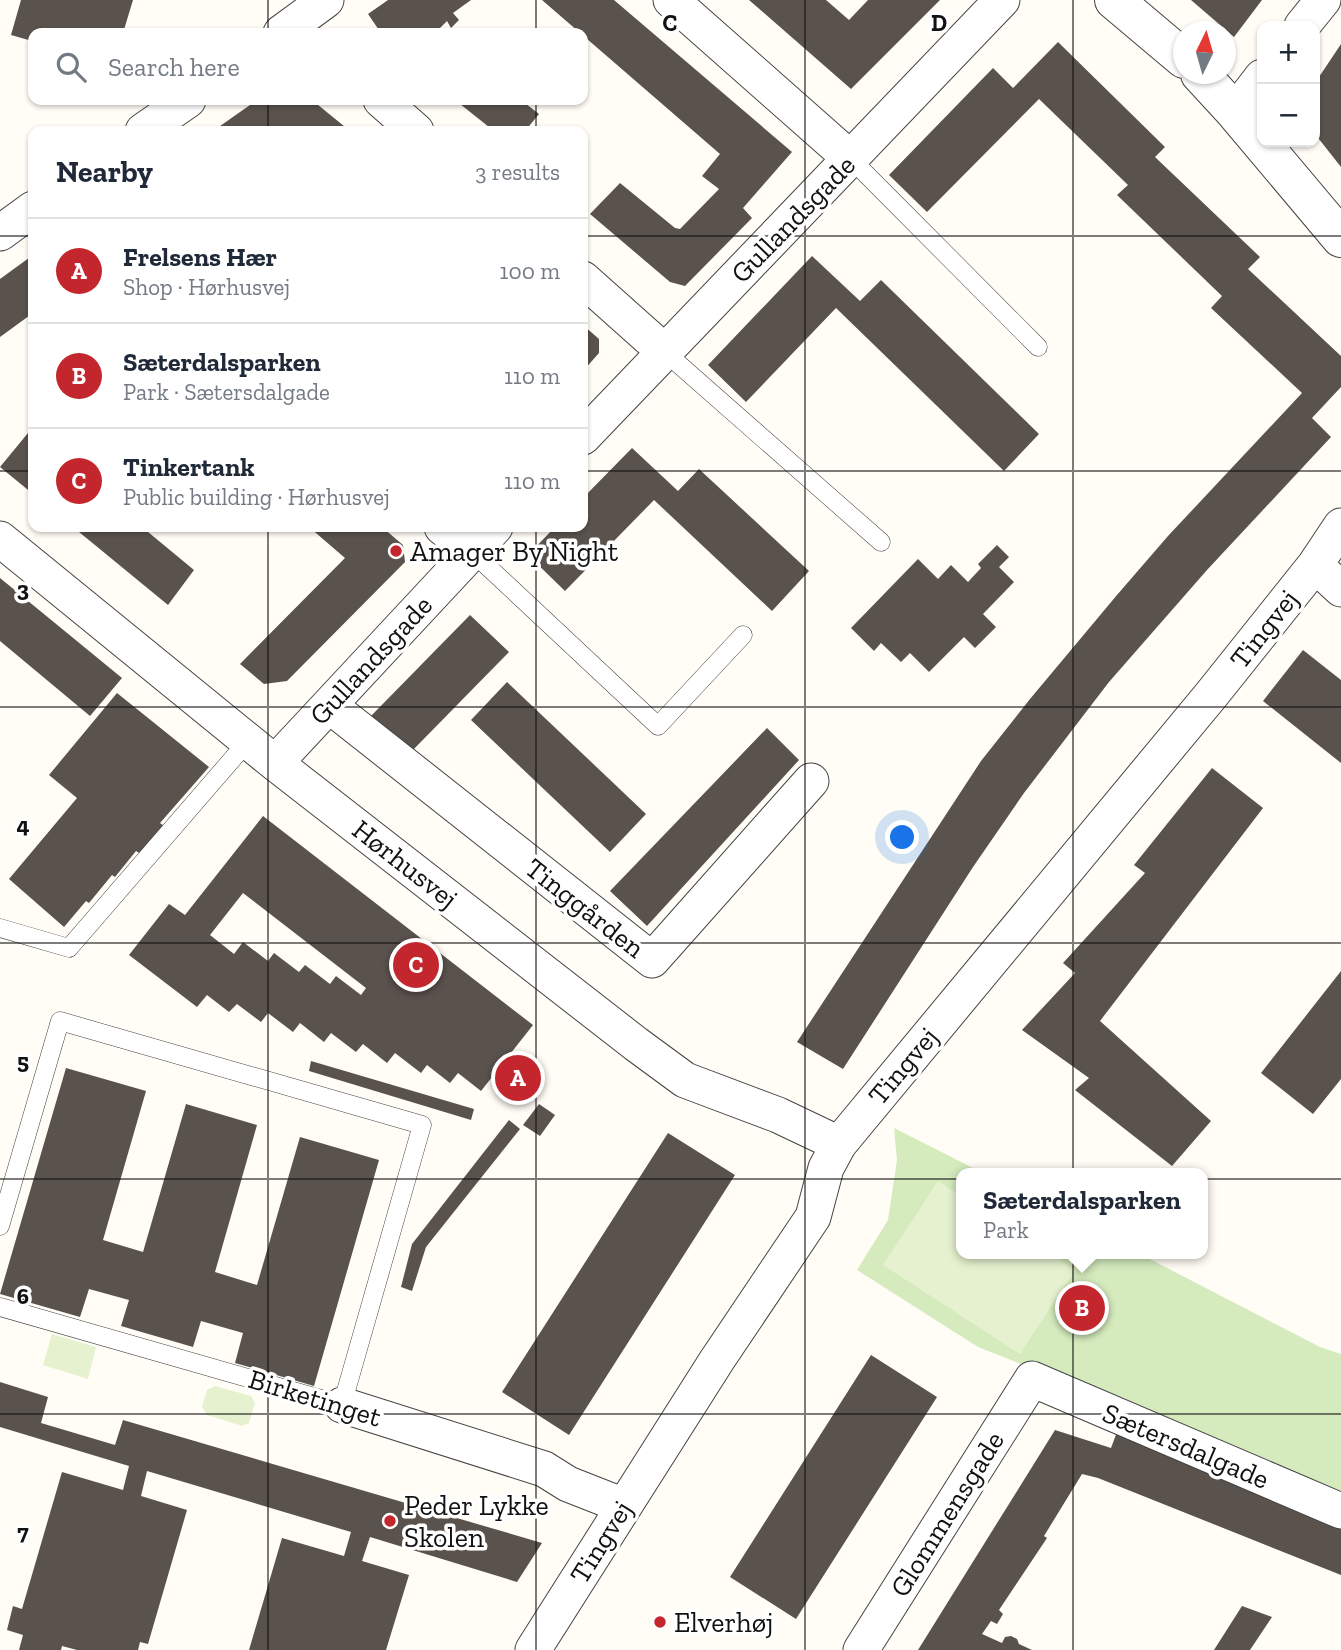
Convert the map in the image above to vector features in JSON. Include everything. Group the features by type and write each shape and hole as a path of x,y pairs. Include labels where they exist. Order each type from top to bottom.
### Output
{"street":[{"path":"296,28 326,0"},
{"path":"671,0 851,159"},
{"name":"Gullandsgade","path":"588,433 1002,0"},
{"path":"1114,0 1173,50"},
{"path":"1306,21 1323,0"},
{"path":"1210,84 1236,111 1341,239"},
{"path":"1236,111 1257,84"},
{"path":"150,126 181,105"},
{"path":"387,105 410,126"},
{"path":"0,233 28,213"},
{"path":"588,283 666,353"},
{"name":"Tingvej","path":"533,1650 718,1360 813,1217 826,1168 838,1144 1212,694 1315,565 1341,526"},
{"path":"448,532 471,551"},
{"name":"Gullandsgade","path":"275,763 490,532"},
{"name":"Hørhusvej","path":"0,539 275,763 685,1080 778,1115 838,1144"},
{"path":"1315,565 1341,589"},
{"name":"Tinggården","path":"330,706 652,960 811,780"},
{"name":"Sætersdalgade","path":"1032,1379 1341,1511"},
{"name":"Glommensgade","path":"861,1650 1032,1379"},
{"name":"Birketinget","path":"342,1405 544,1469 568,1485 624,1506"}],"lane":[{"path":"851,159 1038,346"},
{"path":"666,353 881,542"},
{"path":"471,551 658,726 743,635"},
{"path":"0,928 69,948 248,741"},
{"path":"0,1226 60,1021 422,1125 342,1405"},
{"name":"Birketinget","path":"0,1307 342,1405"}],"green space":[{"path":"894,1128 973,1168 956,1168 956,1259 1150,1259 1320,1347 1341,1354 1341,1491 978,1347 857,1270 888,1220 897,1160"},
{"path":"938,1181 956,1193 956,1259 1058,1259 1075,1270 1020,1354 883,1265"},
{"path":"52,1334 96,1347 88,1379 43,1365"},
{"path":"215,1386 251,1396 255,1403 249,1423 242,1426 207,1415 202,1406 207,1390"}],"building":[{"path":"21,0 133,0 125,28 28,28 28,40 11,35"},
{"path":"388,0 471,0 453,13 459,20 451,28 447,21 440,28 378,28 368,14"},
{"path":"542,0 614,0 792,152 743,208 752,218 685,286 670,282 590,214 620,183 675,228 680,229 719,189 702,176 720,154 588,40 588,28 574,28"},
{"path":"749,0 826,0 849,20 868,0 940,0 851,89"},
{"path":"1191,0 1262,0 1236,34 1236,21 1215,21"},
{"path":"1058,42 1165,147 1155,157 1260,257 1248,269 1341,356 1341,387 1312,418 1331,437 1207,570 1109,682 1024,793 973,867 843,1069 797,1042 981,761 1168,536 1302,393 1211,308 1222,296 1117,195 1128,185 1039,99 927,212 889,175 993,68 1013,88"},
{"path":"1341,44 1341,167 1320,140 1320,76"},
{"path":"250,105 318,105 344,126 220,126"},
{"path":"461,105 527,105 539,114 529,126 488,126"},
{"path":"812,256 860,301 881,280 1039,434 1004,471 836,308 746,402 708,365"},
{"path":"28,259 28,317 0,337 0,279"},
{"path":"588,329 599,339 599,353 588,365"},
{"path":"28,433 28,490 0,467"},
{"path":"632,448 678,491 699,469 809,571 772,611 654,500 565,591 528,555 550,532 588,532 588,493"},
{"path":"79,532 148,532 194,570 168,605"},
{"path":"315,532 388,532 403,545 405,562 287,681 264,684 240,664 345,558"},
{"path":"997,545 1009,557 999,567 1014,582 983,614 996,627 975,648 964,637 929,672 910,653 901,662 881,643 874,651 851,628 918,559 938,579 951,565 968,582 981,568 978,564"},
{"path":"0,578 122,678 90,716 0,641"},
{"path":"470,615 509,652 409,754 371,716"},
{"path":"1303,650 1341,680 1341,763 1263,701"},
{"path":"507,682 646,814 610,852 471,720"},
{"path":"117,693 209,767 160,823 164,826 141,854 136,851 115,877 112,875 64,927 9,879 77,798 49,775"},
{"path":"767,728 799,760 647,926 610,891"},
{"path":"1212,768 1263,808 1100,1021 1211,1121 1172,1166 1075,1090 1089,1078 1022,1030 1075,973 1063,963 1145,873 1134,865"},
{"path":"263,816 533,1025 481,1091 458,1073 450,1083 427,1065 421,1073 395,1053 387,1063 363,1044 356,1052 331,1033 324,1042 300,1023 293,1032 268,1013 261,1022 237,1004 229,1012 207,995 197,1007 129,955 169,904 185,915","holes":["243,893 366,988 361,995 336,976 330,984 305,965 299,972 274,953 268,961 243,942 234,954 210,935"]},
{"path":"1341,971 1341,1079 1313,1114 1261,1073"},
{"path":"311,1061 474,1109 471,1120 309,1071"},
{"path":"66,1068 146,1091 103,1240 143,1252 186,1104 257,1125 215,1272 257,1285 300,1137 379,1160 314,1386 235,1363 243,1333 201,1321 193,1347 121,1326 129,1300 89,1289 80,1317 0,1294"},
{"path":"539,1104 555,1115 540,1136 523,1125"},
{"path":"509,1120 520,1129 426,1247 412,1291 401,1287 412,1244"},
{"path":"668,1133 735,1175 569,1435 502,1392"},
{"path":"871,1355 937,1397 796,1619 730,1577"},
{"name":"Peder Lykke Skolen","path":"0,1382 48,1397 41,1423 115,1445 123,1420 542,1543 517,1582 370,1537 362,1561 409,1575 386,1650 249,1650 282,1538 344,1556 351,1532 147,1471 141,1496 187,1510 148,1644 140,1642 138,1650 77,1650 62,1646 61,1650 19,1650 23,1635 7,1630 13,1606 22,1609 62,1472 123,1490 129,1466 0,1427"},
{"path":"1055,1430 1111,1448 1117,1432 1341,1521 1341,1575 1082,1474 1044,1536 1047,1538 999,1610 1003,1614 997,1624 991,1621 982,1634 1002,1643 1005,1637 1011,1636 1017,1639 1019,1644 1032,1650 918,1650"},
{"path":"1242,1606 1272,1617 1250,1650 1214,1650"}],"place":[{"name":"Amager By Night","path":"396,551"},
{"name":"Tinkertank","path":"416,965"},
{"name":"Frelsens Hær","path":"518,1078"},
{"name":"Sæterdalsparken","path":"1082,1308"},
{"name":"Peder Lykke Skolen","path":"390,1521"},
{"name":"Elverhøj","path":"660,1622"}]}
